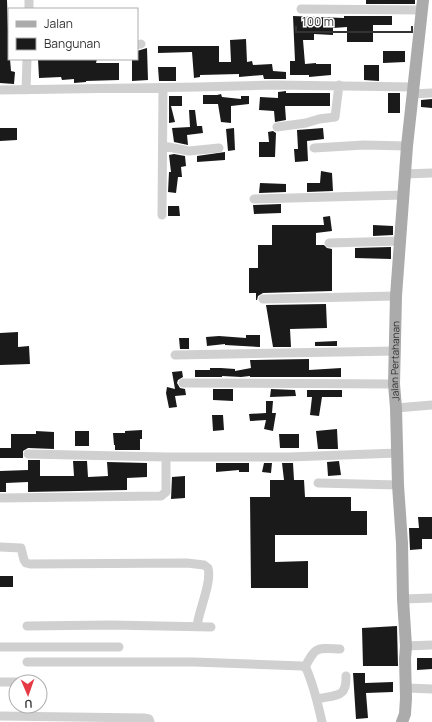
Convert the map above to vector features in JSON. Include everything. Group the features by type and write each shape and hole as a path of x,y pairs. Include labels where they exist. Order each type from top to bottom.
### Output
{"main road":[{"name":"Jalan Pertahanan","path":"402,722 406,688 406,646 394,384 396,351 396,296 407,146 422,5"}],"street":[{"path":"301,9 422,5"},
{"path":"26,90 27,60"},
{"path":"0,90 162,88 275,84 339,85 413,90 432,93"},
{"path":"277,127 335,117 339,85"},
{"path":"162,88 162,215"},
{"path":"314,148 364,145 407,146"},
{"path":"163,146 189,151 218,148"},
{"path":"406,174 432,173"},
{"path":"254,199 404,195"},
{"path":"329,243 401,241"},
{"path":"263,299 396,296"},
{"path":"175,355 396,351"},
{"path":"183,383 394,384"},
{"path":"396,408 432,405"},
{"path":"28,454 166,457 289,457 398,453"},
{"path":"0,498 161,496 165,495 166,492 166,457"},
{"path":"318,483 398,485"},
{"path":"0,547 21,548 24,560 26,563 30,564 187,563 204,565 208,568 209,579 197,626"},
{"path":"403,599 432,598"},
{"path":"27,626 211,626"},
{"path":"406,646 432,645"},
{"path":"0,646 119,647"},
{"path":"305,667 312,652 316,650 340,649"},
{"path":"27,662 194,662 305,667"},
{"path":"305,667 317,698 322,722"},
{"path":"317,698 337,695 343,692 345,689 346,676"},
{"path":"406,688 432,688"},
{"path":"0,716 144,718 150,722"}],"building":[{"path":"0,0 7,0 8,60 10,60 11,71 15,72 14,84 0,83"},
{"path":"366,0 415,0 415,4 366,4"},
{"path":"293,16 344,18 344,16 392,16 392,25 373,25 373,42 347,42 347,27 333,28 333,35 314,34 314,40 303,40 305,64 331,64 331,75 309,77 309,75 290,75 290,61 295,61"},
{"path":"246,39 247,62 252,61 253,65 272,64 273,71 286,72 286,79 264,79 263,75 239,77 239,74 200,75 200,77 194,78 192,52 158,53 158,46 219,46 219,62 231,62 230,40"},
{"path":"147,48 148,80 132,81 132,60 138,60 138,51"},
{"path":"383,51 405,51 405,62 383,63"},
{"path":"38,60 97,60 96,63 119,63 119,80 74,83 74,79 62,80 61,77 39,78"},
{"path":"364,65 379,65 379,81 364,80"},
{"path":"158,67 176,67 176,81 159,81"},
{"path":"286,91 286,93 330,93 330,106 285,106 286,120 275,122 274,111 259,110 260,97 278,98 278,92"},
{"path":"388,93 400,93 400,113 388,113"},
{"path":"221,94 222,97 241,99 241,96 249,96 249,104 231,106 231,123 221,122 218,104 203,104 203,95"},
{"path":"169,96 182,96 182,106 171,106 175,122 169,123"},
{"path":"432,99 432,108 421,107 421,100"},
{"path":"189,110 195,110 197,126 202,126 203,133 187,135 188,145 174,142 172,128 190,127"},
{"path":"0,128 17,128 17,140 0,141"},
{"path":"234,128 235,150 228,151 226,129"},
{"path":"323,128 324,139 307,141 308,161 295,162 294,149 298,149 297,130"},
{"path":"273,131 276,133 275,157 259,157 259,142 269,142 268,132"},
{"path":"225,152 225,160 197,162 197,156"},
{"path":"174,154 185,156 186,166 181,167 182,177 178,177 176,193 168,192 169,172 171,172 169,155"},
{"path":"321,171 332,173 333,191 307,192 307,183 320,183"},
{"path":"260,183 286,184 286,192 259,193"},
{"path":"281,204 281,213 254,214 253,205"},
{"path":"168,206 179,206 180,216 168,216"},
{"path":"330,216 332,231 316,233 316,245 324,245 327,248 332,249 332,291 263,293 258,296 256,300 256,293 249,293 249,268 258,268 258,245 272,245 272,225 324,225 323,217"},
{"path":"373,225 393,226 393,235 373,236"},
{"path":"391,247 391,259 355,258 355,248"},
{"path":"326,304 327,328 290,329 291,347 273,347 266,305"},
{"path":"18,332 18,347 29,346 30,364 0,365 0,333"},
{"path":"246,335 260,335 260,347 225,344 207,346 206,337 219,336 246,338"},
{"path":"179,338 189,338 189,349 180,349"},
{"path":"337,341 337,346 315,346 315,342"},
{"path":"309,359 309,370 341,368 341,377 195,377 195,370 221,368 235,369 235,371 251,368 250,360"},
{"path":"182,371 183,377 178,380 177,383 180,388 185,389 186,395 175,396 177,407 169,408 166,393 167,387 175,389 172,372"},
{"path":"213,389 233,389 233,401 213,400"},
{"path":"271,389 295,390 296,396 270,397"},
{"path":"307,390 342,390 342,397 322,397 319,416 310,415 312,397 307,397"},
{"path":"266,401 273,401 272,413 276,413 273,431 264,429 266,420 250,421 249,414 266,413"},
{"path":"212,415 223,415 224,430 213,431"},
{"path":"337,429 338,449 318,449 316,431"},
{"path":"142,430 140,450 115,450 113,433 125,433 125,431"},
{"path":"36,431 54,432 54,449 28,448 23,451 23,458 0,458 0,448 11,448 11,434 36,434"},
{"path":"75,431 89,431 89,446 75,446"},
{"path":"279,434 299,434 299,448 280,448"},
{"path":"28,460 40,460 40,476 74,476 73,461 87,461 88,477 108,476 107,462 147,463 147,477 127,478 127,490 28,492 28,482 6,483 6,492 0,492 0,471 28,470"},
{"path":"339,461 341,475 328,476 327,462"},
{"path":"216,463 249,463 249,472 239,472 239,470 216,472"},
{"path":"264,463 272,463 271,473 262,472"},
{"path":"282,463 293,463 294,480 304,480 305,497 351,497 351,511 367,511 367,535 275,535 275,562 308,561 308,588 251,588 250,497 270,497 270,480 284,480"},
{"path":"185,476 185,498 171,499 172,477"},
{"path":"418,517 432,517 432,539 422,539 422,549 410,550 409,528 419,528"},
{"path":"0,576 13,576 13,587 0,587"},
{"path":"397,626 398,666 363,666 362,628"},
{"path":"417,658 432,658 432,669 417,670"},
{"path":"353,673 365,673 365,683 393,682 393,692 366,693 368,718 356,719"}]}
